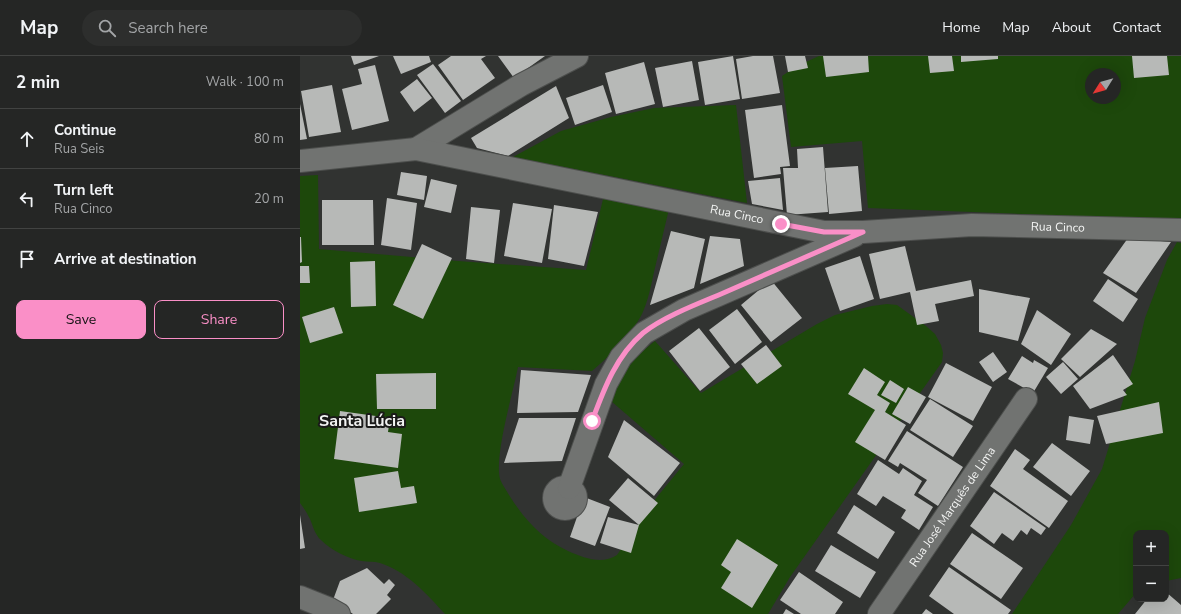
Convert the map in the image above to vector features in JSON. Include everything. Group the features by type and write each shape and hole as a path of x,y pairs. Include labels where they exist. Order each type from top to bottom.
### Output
{"street":[{"path":"300,161 416,149 521,85 577,56"},
{"name":"Rua Cinco","path":"416,149 824,232 863,232 972,225 1181,230"},
{"path":"569,488 606,384 621,358 644,333 684,310 863,232"},
{"name":"Rua José Marquês de Lima","path":"879,614 1026,399"},
{"path":"300,597 339,614"}],"green space":[{"path":"819,56 1181,56 1181,220 868,208 862,141 791,147 782,76 797,66"},
{"path":"736,105 747,203 513,157 561,131 611,117 654,108"},
{"path":"318,175 319,249 586,270 604,195 669,209 648,299 638,322 613,352 592,371 518,367 502,440 499,469 500,479 509,495 534,528 550,541 574,554 587,558 605,560 617,555 657,497 684,464 611,401 623,375 628,368 640,354 655,341 701,393 817,324 835,315 887,304 897,305 935,334 941,345 943,353 942,362 790,577 768,614 445,614 416,584 399,572 380,563 351,558 340,554 330,547 317,536 309,517 300,503 300,176"},
{"path":"1177,242 1181,243 1181,578 1169,580 1169,530 1133,530 1133,596 1118,614 1012,614 1071,525 1102,469 1135,361 1145,318 1167,260"}],"building":[{"path":"351,56 379,56 354,65"},
{"path":"393,56 429,56 431,62 401,74"},
{"path":"451,56 486,56 481,59 495,78 463,100 438,65"},
{"path":"498,56 545,56 514,78"},
{"path":"733,56 740,99 705,105 698,62"},
{"path":"753,56 773,56 780,93 742,99 736,59"},
{"path":"785,56 805,56 808,68 788,72"},
{"path":"823,56 868,56 869,72 826,77"},
{"path":"928,56 952,56 954,71 930,73"},
{"path":"961,56 998,56 998,59 961,62"},
{"path":"1132,56 1167,56 1169,75 1134,78"},
{"path":"692,61 699,100 663,107 655,68"},
{"path":"644,62 655,104 616,114 605,73"},
{"path":"433,64 461,101 445,113 417,75"},
{"path":"375,65 389,121 352,130 342,89 362,84 358,69"},
{"path":"417,79 432,98 414,112 400,92"},
{"path":"332,85 341,132 309,137 301,91"},
{"path":"603,85 612,112 575,125 566,98"},
{"path":"556,86 569,118 508,156 477,148 471,138"},
{"path":"300,104 307,139 300,140"},
{"path":"782,105 790,166 780,167 781,174 754,178 745,110"},
{"path":"823,147 828,212 787,215 783,168 798,168 797,149"},
{"path":"858,166 862,211 829,214 825,168"},
{"path":"401,172 427,176 424,200 397,195"},
{"path":"780,178 783,210 752,204 748,181"},
{"path":"431,179 457,185 451,213 424,207"},
{"path":"387,198 417,203 411,250 381,245"},
{"path":"322,200 373,200 374,245 322,245"},
{"path":"513,203 552,209 542,263 504,256"},
{"path":"554,205 598,212 584,266 548,259"},
{"path":"471,207 500,210 494,263 466,259"},
{"path":"671,231 705,239 694,288 650,305"},
{"path":"710,236 740,239 744,266 700,284"},
{"path":"300,237 302,262 300,263"},
{"path":"1128,238 1171,242 1136,293 1103,273"},
{"path":"422,244 452,258 423,319 393,305"},
{"path":"905,246 916,291 971,280 974,296 935,304 939,321 917,325 910,292 880,299 869,254"},
{"path":"860,256 874,299 840,311 825,268"},
{"path":"375,261 376,306 351,307 350,262"},
{"path":"300,266 309,266 310,283 300,283"},
{"path":"1108,279 1138,299 1123,322 1093,301"},
{"path":"771,280 802,318 771,342 741,305"},
{"path":"979,289 1030,298 1018,341 979,332"},
{"path":"334,307 343,333 310,343 302,317"},
{"path":"737,309 762,342 735,364 709,330"},
{"path":"1037,310 1071,334 1051,365 1021,344"},
{"path":"699,328 730,367 700,391 669,351"},
{"path":"1091,329 1117,344 1080,377 1061,359"},
{"path":"766,345 782,366 757,384 741,364"},
{"path":"993,352 1007,372 993,382 979,362"},
{"path":"1113,355 1133,384 1123,390 1127,395 1090,409 1073,386"},
{"path":"1022,356 1033,363 1034,360 1048,368 1033,393 1008,379"},
{"path":"1063,362 1078,379 1061,394 1046,377"},
{"path":"946,363 992,387 973,421 928,397"},
{"path":"864,368 885,382 877,395 890,403 885,412 906,425 885,460 855,442 875,410 848,394"},
{"path":"521,370 591,375 578,412 517,413"},
{"path":"436,373 436,409 377,409 376,374"},
{"path":"890,380 904,389 896,403 881,395"},
{"path":"908,387 926,397 910,424 892,414"},
{"path":"930,399 973,426 953,457 910,430"},
{"path":"1159,402 1163,433 1106,444 1097,416"},
{"path":"340,411 390,418 388,432 402,434 398,468 334,459"},
{"path":"1069,416 1094,420 1090,444 1066,440"},
{"path":"519,418 576,418 562,461 504,463"},
{"path":"624,420 680,463 654,496 608,457"},
{"path":"907,431 963,467 938,506 918,493 927,480 900,463 898,467 888,461"},
{"path":"1052,443 1090,471 1071,496 1033,467"},
{"path":"1015,449 1030,460 1023,469 1068,501 1049,528 990,486"},
{"path":"878,460 899,474 903,468 922,481 914,495 933,507 919,530 901,518 906,510 883,496 876,506 857,494"},
{"path":"398,471 401,488 414,486 417,503 359,512 354,478"},
{"path":"628,478 658,503 639,525 609,500"},
{"path":"994,492 1046,528 1041,535 1031,528 1027,535 1021,530 1013,541 1002,533 994,544 970,526"},
{"path":"584,497 610,507 595,546 570,537"},
{"path":"854,505 895,532 878,559 837,533"},
{"path":"300,515 305,548 300,549"},
{"path":"608,517 639,525 631,553 600,543"},
{"path":"972,533 1023,568 1001,599 950,564"},
{"path":"737,539 778,565 752,608 721,588 731,572 721,565"},
{"path":"831,545 876,572 860,598 815,571"},
{"path":"949,567 1011,610 1008,614 954,614 929,596"},
{"path":"367,568 384,584 389,579 395,585 387,595 391,599 376,614 353,614 333,600 340,581"},
{"path":"799,572 843,602 835,614 801,614 780,600"},
{"path":"1169,595 1181,605 1181,614 1135,614 1145,602 1169,602"},
{"path":"786,609 794,614 783,614"},
{"path":"926,609 933,614 922,614"}],"district":[{"name":"Santa Lúcia","path":"362,420"}],"route":[{"path":"592,421 613,370 621,358 644,333 660,322 684,310 863,232 824,232 781,224"}]}
